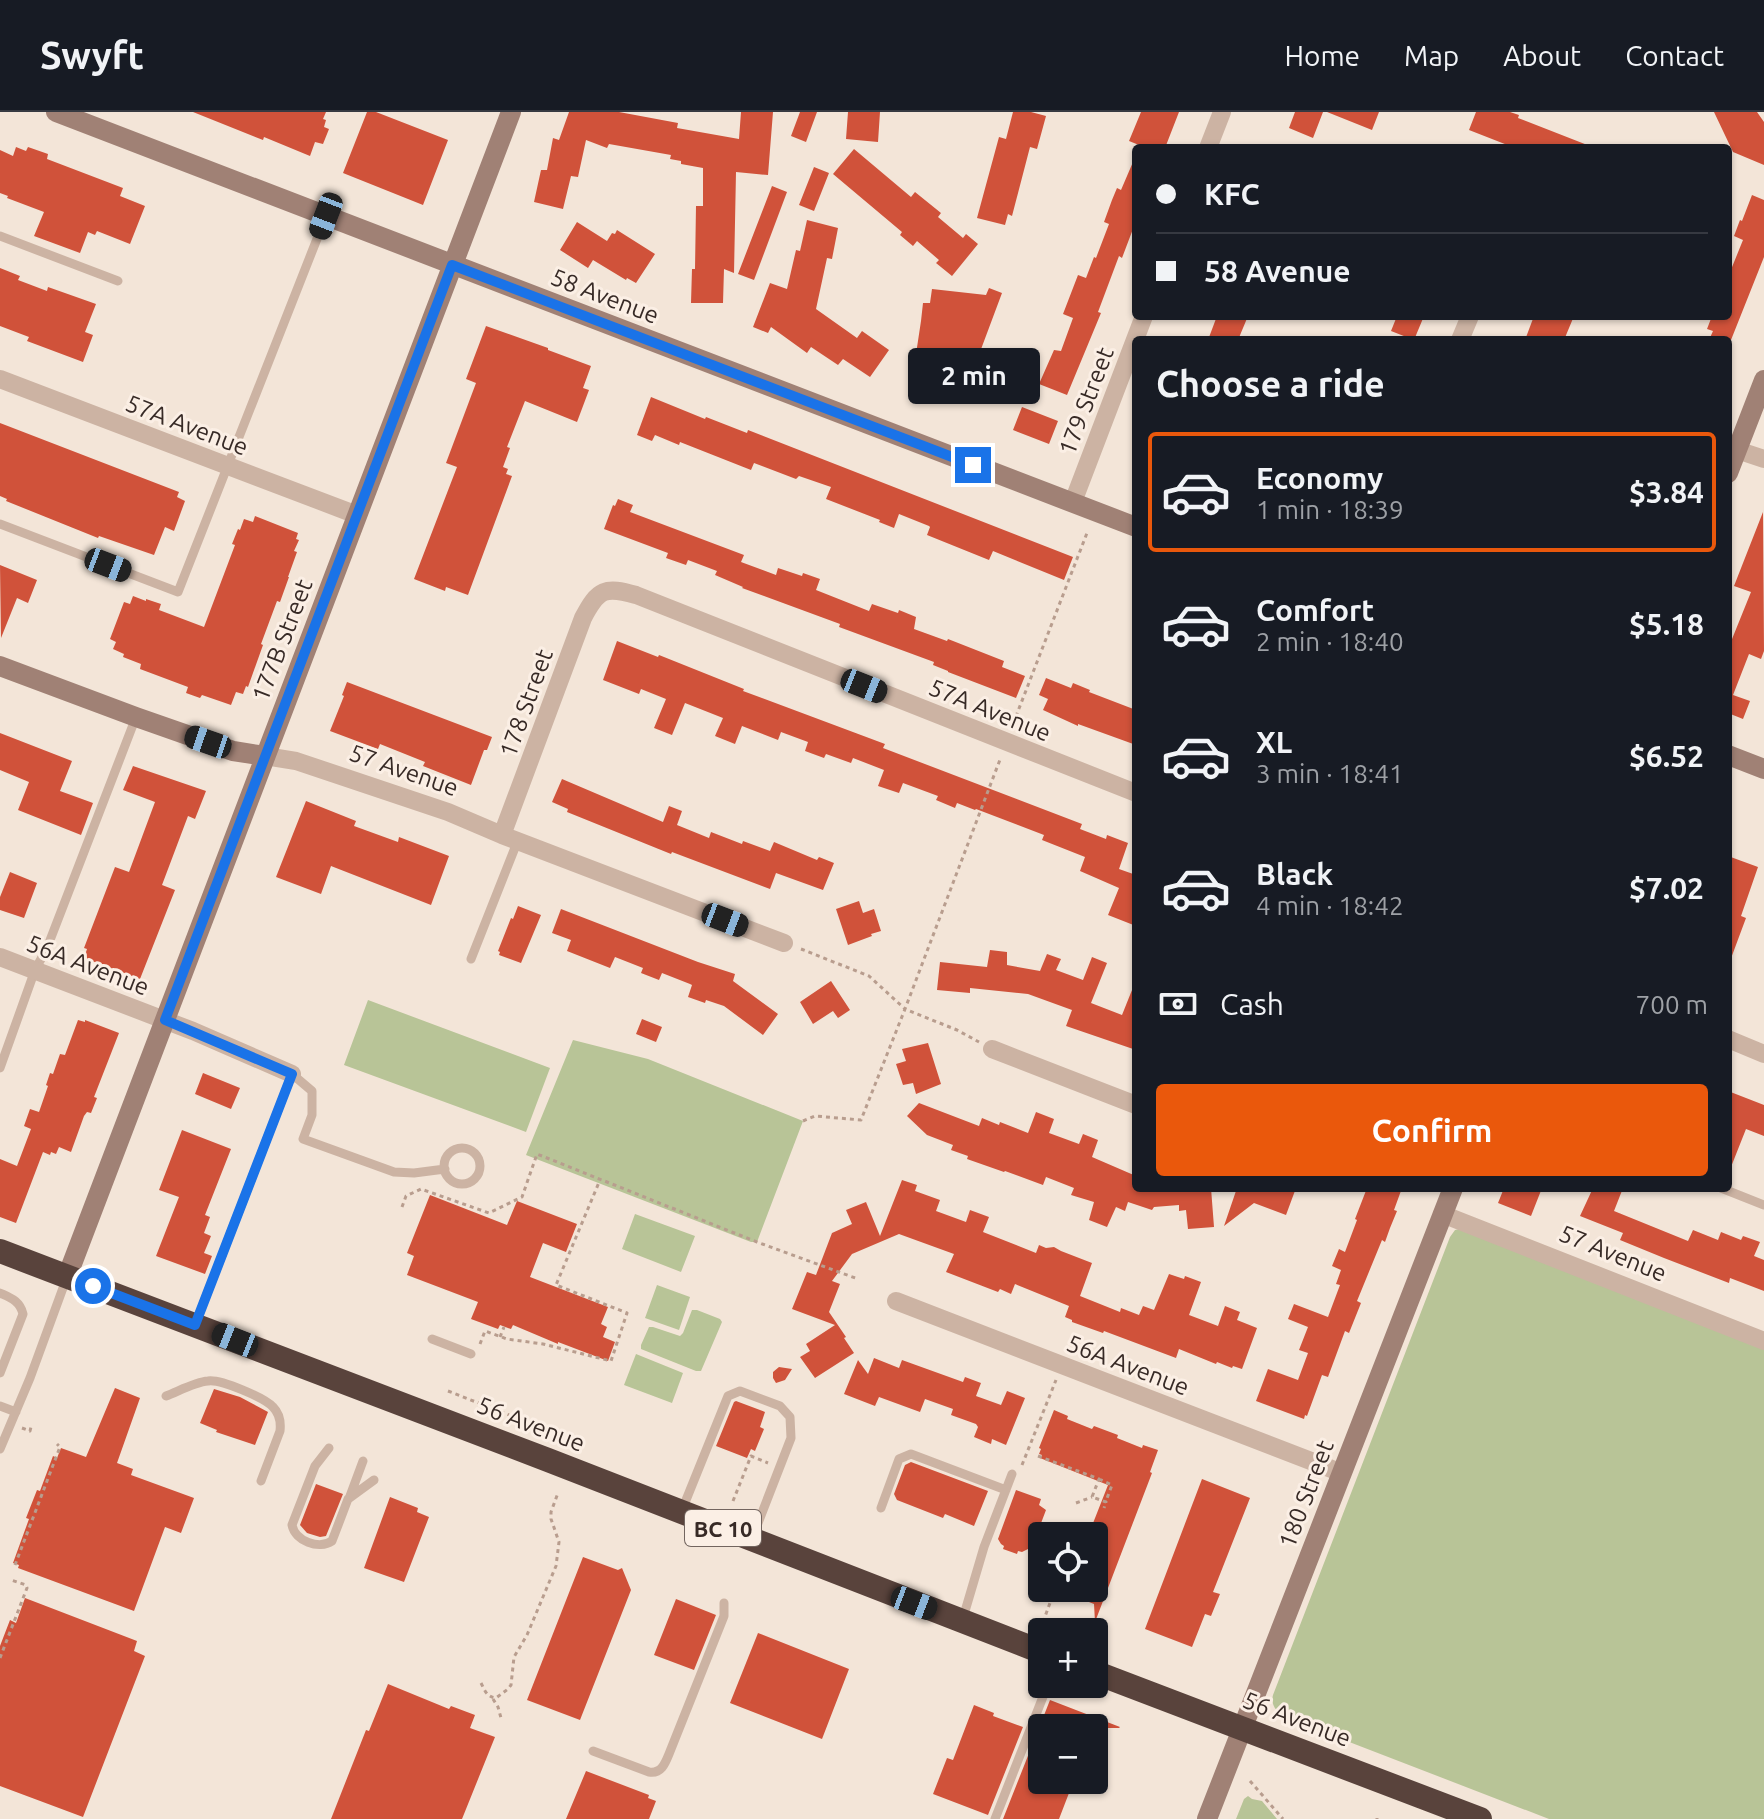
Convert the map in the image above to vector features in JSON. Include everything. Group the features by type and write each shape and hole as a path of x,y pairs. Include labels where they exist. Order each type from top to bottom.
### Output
{"highway":[{"name":"56 Avenue","path":"0,1251 1028,1647"},
{"name":"56 Avenue","path":"1108,1677 1480,1819"}],"street":[{"name":"58 Avenue","path":"56,112 1132,525"},
{"name":"177B Street","path":"67,1277 511,112"},
{"path":"1210,144 1222,112"},
{"name":"179 Street","path":"1073,502 1132,347"},
{"name":"57A Avenue","path":"0,379 357,515"},
{"path":"1732,463 1764,380"},
{"path":"1737,450 1764,459"},
{"name":"57A Avenue","path":"602,592 619,590 636,595 1132,791"},
{"name":"178 Street","path":"510,838 583,618 602,592"},
{"name":"57 Avenue","path":"0,666 233,751 296,761 448,812 784,943"},
{"path":"1732,757 1764,769"},
{"name":"56A Avenue","path":"0,957 165,1020 292,1074"},
{"path":"1732,1041 1764,1054"},
{"path":"992,1049 1132,1103"},
{"name":"180 Street","path":"1207,1819 1451,1192"},
{"name":"57 Avenue","path":"1442,1214 1764,1341"},
{"name":"56A Avenue","path":"896,1301 1342,1473"}],"lane":[{"path":"0,524 178,592 326,216"},
{"path":"0,236 118,281"},
{"path":"0,1068 35,970 47,948 136,717"},
{"path":"471,959 510,838"},
{"path":"195,1325 292,1074 312,1091 312,1115 303,1139 394,1172 445,1169"},
{"path":"1731,1192 1764,1205"},
{"path":"0,1449 67,1277"},
{"path":"0,1293 17,1301 23,1314 0,1373"},
{"path":"432,1339 471,1354"},
{"path":"166,1396 210,1380 274,1407 281,1423 280,1431 261,1481"},
{"path":"681,1512 728,1396 740,1391 780,1406 790,1417 791,1438 751,1539"},
{"path":"0,1406 16,1412"},
{"path":"329,1448 315,1466 292,1525 298,1537 308,1541 319,1545 332,1541 363,1461"},
{"path":"881,1508 899,1459 911,1454 1006,1490"},
{"path":"962,1621 984,1547 1012,1474"},
{"path":"348,1499 374,1480"},
{"path":"593,1751 649,1772 655,1773 661,1769 724,1616 724,1603"},
{"path":"995,1819 1043,1698"}],"path":[{"path":"1013,725 1087,533"},
{"path":"803,1121 815,1116 861,1120 1002,753"},
{"path":"784,943 869,976 905,1009 957,1030 992,1049"},
{"path":"402,1207 406,1196 421,1189 489,1213 522,1197 537,1154 858,1279"},
{"path":"485,1331 507,1339 549,1345 611,1361 627,1313 556,1285 600,1180"},
{"path":"500,1337 504,1327"},
{"path":"1022,1465 1062,1365"},
{"path":"448,1391 509,1415"},
{"path":"22,1428 30,1431 31,1427"},
{"path":"15,1565 60,1447 57,1444"},
{"path":"733,1501 753,1450"},
{"path":"751,1456 768,1463"},
{"path":"1038,1456 1112,1485 1104,1508"},
{"path":"1092,1497 1099,1479"},
{"path":"492,1698 508,1689 514,1657 527,1635 556,1566 559,1542 551,1512 558,1493"},
{"path":"1076,1503 1092,1497 1106,1502"},
{"path":"0,1658 27,1588 15,1581"},
{"path":"481,1683 498,1707 501,1718"},
{"path":"1250,1781 1283,1819"}],"green space":[{"path":"368,1000 550,1068 526,1132 344,1065"},
{"path":"573,1040 648,1059 803,1121 757,1242 526,1155"},
{"path":"635,1214 695,1236 681,1272 622,1249"},
{"path":"1459,1229 1764,1347 1764,1819 1549,1819 1287,1718 1273,1705 1273,1695 1450,1237"},
{"path":"657,1285 690,1297 679,1330 645,1318"},
{"path":"692,1310 722,1322 701,1371 641,1349 649,1327 680,1336"},
{"path":"636,1354 683,1373 672,1403 624,1385"},
{"path":"1248,1796 1262,1801 1277,1819 1236,1819"}],"building":[{"path":"193,112 326,112 324,127 329,129 323,144 315,142 310,156"},
{"path":"367,112 376,112 448,140 423,205 343,173"},
{"path":"569,112 619,112 678,123 677,128 739,139 741,112 773,112 768,175 736,172 734,273 724,269 723,303 691,303 696,206 703,206 703,168 681,164 681,161 670,159 671,155 609,144 607,148 586,140 578,177 571,176 563,209 534,202 541,170 547,170 553,138 559,140"},
{"path":"800,112 817,112 806,142 791,136"},
{"path":"848,112 880,112 878,142 846,139"},
{"path":"1013,112 1046,116 1037,149 1030,147 1012,216 1008,214 1005,225 977,218 999,137 1006,139"},
{"path":"1141,112 1179,112 1167,144 1129,141"},
{"path":"1295,112 1323,112 1313,138 1289,128"},
{"path":"1327,112 1379,112 1372,130"},
{"path":"1476,112 1510,112 1585,144 1505,144 1469,130"},
{"path":"1714,112 1757,112 1764,122 1764,165 1733,152 1732,144 1729,144"},
{"path":"16,147 26,151 28,147 48,154 47,159 123,188 120,196 145,206 130,244 97,231 95,235 88,232 80,253 34,236 44,212 0,193 0,150 13,156"},
{"path":"854,149 911,197 915,192 941,213 938,217 963,238 966,234 978,244 952,276 917,241 913,246 900,235 902,232 833,174"},
{"path":"1132,164 1132,232 1122,258 1119,256 1098,312 1101,313 1067,395 1039,384 1054,350 1061,351 1073,318 1063,314 1078,275 1086,278 1096,258 1109,224 1104,222 1112,200 1117,188 1121,190"},
{"path":"814,167 829,173 814,211 799,205"},
{"path":"772,186 787,192 754,280 738,274"},
{"path":"1752,195 1764,200 1764,257 1732,337 1711,336 1713,331 1707,329 1710,320 1732,320 1732,267 1743,240 1734,236"},
{"path":"807,220 838,228 832,259 827,258 816,309 857,338 862,331 889,350 870,377 843,359 838,365 811,347 807,353 771,327 768,333 753,327 770,283 787,289"},
{"path":"577,222 607,241 617,230 655,254 636,283 593,260 588,268 560,250"},
{"path":"0,268 20,276 18,280 47,291 48,287 96,304 85,332 93,335 83,362 27,341 29,337 0,326"},
{"path":"989,288 1002,293 971,376 944,367 941,390 908,386 923,303 930,303 932,289 986,295"},
{"path":"1216,320 1246,320 1240,336 1210,336"},
{"path":"1395,320 1422,320 1416,336 1391,331"},
{"path":"1532,320 1572,320 1566,336 1526,336"},
{"path":"486,326 591,366 583,388 589,390 577,422 525,401 507,447 510,448 503,467 508,469 506,474 512,476 468,595 446,587 445,591 414,579 457,467 446,463 476,383 466,379"},
{"path":"651,397 705,419 747,433 748,430 1073,557 1064,580 993,551 989,560 927,535 929,526 899,514 894,528 826,499 831,487 799,476 796,479 754,463 751,470 680,442 679,445 655,435 652,441 637,435"},
{"path":"1022,407 1058,421 1049,444 1013,430"},
{"path":"0,423 179,492 177,497 185,501 174,531 165,527 154,555 98,538 6,501 0,496"},
{"path":"618,499 633,505 630,512 744,555 741,562 776,575 778,568 820,579 816,590 869,611 872,604 898,613 899,610 916,617 914,629 1004,661 1002,667 1025,676 1016,698 948,672 933,665 934,662 839,627 840,624 742,588 715,575 717,571 688,560 686,565 666,558 668,553 604,529"},
{"path":"1763,512 1764,651 1761,659 1749,654 1733,695 1750,701 1743,719 1732,715 1732,639 1751,592 1734,586"},
{"path":"255,516 298,533 296,539 299,540 280,602 277,601 243,694 236,692 231,705 202,695 200,698 186,693 188,687 140,669 141,664 113,649 116,642 110,639 124,602 130,604 133,596 161,604 159,610 204,627 235,545 232,544 238,529 244,519 253,522"},
{"path":"0,565 37,580 28,603 17,598 1,638"},
{"path":"617,641 885,744 883,748 1082,824 1080,829 1128,843 1119,869 1132,874 1132,924 1108,915 1119,888 1080,871 1085,857 1042,840 1044,835 957,803 955,808 936,800 938,796 903,783 899,793 878,786 884,770 853,758 851,763 805,751 808,742 781,732 778,740 742,726 735,744 715,736 723,718 685,703 672,735 654,728 666,699 641,689 639,694 603,680"},
{"path":"1046,678 1071,688 1073,683 1132,708 1132,744 1078,726 1043,710 1048,699 1039,695"},
{"path":"347,682 492,737 471,785 380,744 378,749 330,731"},
{"path":"0,733 72,761 60,791 93,803 81,835 18,810 29,782 0,770"},
{"path":"133,766 206,791 195,819 188,816 162,885 175,890 140,979 84,958 87,949 84,948 115,867 129,872 155,802 123,790"},
{"path":"562,779 663,822 669,806 682,811 677,825 709,838 711,832 770,851 774,842 817,860 819,857 834,863 823,890 776,873 770,889 567,812 568,809 552,802"},
{"path":"306,801 356,821 354,826 398,842 399,837 449,856 431,905 331,866 321,894 276,877"},
{"path":"1732,857 1758,867 1741,916 1746,918 1732,956"},
{"path":"10,872 37,883 24,918 0,910 0,897"},
{"path":"859,901 863,913 874,909 881,931 848,945 836,909"},
{"path":"518,906 541,915 521,963 499,955 498,951"},
{"path":"561,909 735,974 733,981 778,1014 763,1035 724,1006 688,997 690,984 662,973 659,980 641,973 643,968 615,957 610,968 567,951 571,940 552,933"},
{"path":"990,950 1007,952 1007,965 1040,971 1047,954 1061,959 1056,970 1083,980 1092,957 1107,963 1091,1003 1122,1015 1132,990 1132,1049 1066,1026 1072,1010 1028,994 970,988 970,993 937,990 940,962 987,967"},
{"path":"831,981 850,1010 838,1018 833,1011 813,1024 800,1002"},
{"path":"642,1019 662,1027 656,1042 636,1034"},
{"path":"78,1020 119,1033 94,1097 97,1098 91,1113 87,1112 84,1116 71,1152 59,1147 56,1154 43,1152 16,1223 0,1217 0,1159 17,1166 31,1129 24,1126 30,1109 39,1112 50,1073 53,1074 60,1054 65,1055"},
{"path":"928,1043 941,1084 916,1094 913,1083 903,1085 896,1064 906,1061 902,1049"},
{"path":"203,1073 240,1088 231,1109 195,1094"},
{"path":"1732,1093 1764,1105 1764,1136 1746,1129 1732,1164"},
{"path":"919,1103 979,1126 982,1118 1028,1133 1036,1112 1054,1119 1049,1133 1079,1144 1083,1134 1098,1140 1092,1157 1132,1174 1132,1192 1211,1192 1214,1227 1188,1229 1186,1210 1179,1211 1179,1205 1154,1207 1152,1210 1128,1202 1125,1211 1116,1207 1107,1227 1089,1220 1094,1202 1071,1195 1074,1188 1046,1177 1043,1185 967,1159 968,1156 951,1150 953,1145 927,1135 907,1116"},
{"path":"182,1130 231,1149 205,1215 210,1217 204,1233 211,1236 204,1253 212,1256 205,1274 156,1256 179,1197 159,1190"},
{"path":"902,1180 917,1185 915,1191 940,1200 936,1211 966,1222 970,1210 989,1217 983,1232 1036,1253 1039,1245 1054,1247 1092,1263 1080,1296 1120,1312 1121,1308 1139,1315 1143,1306 1154,1310 1169,1274 1201,1282 1189,1315 1218,1326 1225,1306 1240,1312 1237,1320 1257,1328 1242,1369 1216,1364 1179,1349 1176,1358 1072,1322 1065,1317 1069,1306 1015,1284 1011,1294 1000,1289 998,1292 946,1272 954,1254 899,1234 852,1254 832,1281 840,1284 829,1312 854,1353 815,1378 800,1357 810,1351 806,1344 835,1325 792,1309 807,1272 816,1275 832,1233 852,1224 846,1210 866,1202 880,1236"},
{"path":"1236,1192 1295,1192 1286,1215 1254,1203 1224,1226"},
{"path":"1365,1192 1401,1192 1385,1242 1382,1240 1357,1301 1361,1303 1349,1333 1345,1331 1328,1377 1322,1375 1307,1416 1304,1419 1256,1401 1268,1369 1298,1380 1308,1353 1299,1350 1308,1327 1288,1319 1294,1304 1328,1317 1340,1285 1336,1284 1341,1270 1332,1266 1339,1249 1345,1252"},
{"path":"1502,1192 1540,1192 1531,1216 1498,1203"},
{"path":"1591,1192 1621,1192 1614,1211 1688,1241 1693,1230 1718,1240 1721,1232 1741,1240 1743,1236 1760,1242 1754,1256 1764,1260 1764,1291 1730,1278 1729,1283 1664,1258 1620,1240 1623,1233 1580,1216"},
{"path":"430,1195 507,1225 517,1201 577,1224 566,1252 543,1243 530,1277 608,1307 601,1324 607,1327 603,1337 615,1342 608,1361 513,1325 511,1329 500,1325 498,1329 471,1319 478,1302 407,1275 414,1256 407,1253"},
{"path":"874,1358 899,1368 902,1360 963,1382 965,1377 981,1383 976,1396 1001,1405 1007,1391 1025,1398 1006,1445 992,1439 991,1444 974,1437 978,1427 976,1424 951,1415 953,1409 925,1399 920,1412 879,1397 875,1406 844,1394 858,1360 868,1374"},
{"path":"779,1367 792,1369 785,1380 776,1383 773,1372"},
{"path":"115,1388 140,1398 117,1463 133,1469 131,1475 194,1498 181,1533 165,1527 134,1611 18,1568 19,1565 13,1563 29,1519 26,1518 53,1456 57,1458 61,1448 86,1457"},
{"path":"214,1389 240,1397 268,1412 255,1445 216,1432 200,1423"},
{"path":"736,1401 765,1412 760,1427 764,1429 755,1451 751,1449 747,1458 716,1446"},
{"path":"1054,1410 1092,1429 1094,1426 1142,1448 1143,1445 1158,1450 1108,1588 1108,1522 1093,1522 1108,1485 1040,1458 1039,1448"},
{"path":"911,1462 988,1491 974,1526 897,1500 894,1494 905,1465"},
{"path":"1202,1479 1250,1498 1213,1592 1220,1594 1211,1616 1205,1614 1192,1647 1145,1629"},
{"path":"316,1484 343,1494 326,1536 320,1537 307,1533 300,1525"},
{"path":"1016,1490 1041,1499 1039,1505 1046,1510 1041,1522 1028,1522 1028,1549 1017,1554 1003,1549 998,1539"},
{"path":"390,1497 418,1508 417,1512 429,1517 404,1582 364,1568"},
{"path":"583,1557 618,1570 622,1568 631,1590 580,1720 527,1700"},
{"path":"25,1598 137,1641 134,1651 145,1656 83,1817 0,1786 0,1646 10,1620 16,1623"},
{"path":"676,1599 716,1615 694,1670 654,1655"},
{"path":"1089,1602 1103,1602 1097,1618 1095,1618 1094,1604"},
{"path":"758,1633 849,1669 822,1739 730,1703"},
{"path":"388,1684 449,1709 451,1706 475,1715 470,1728 495,1737 462,1819 331,1819"},
{"path":"1050,1700 1086,1714 1044,1714"},
{"path":"974,1705 1023,1727 988,1815 933,1794 947,1758 953,1760"},
{"path":"1028,1756 1028,1794 1069,1794 1059,1819 1003,1819"},
{"path":"586,1771 649,1795 648,1798 656,1801 649,1819 566,1819"}],"route":[{"path":"93,1286 195,1325 292,1074 165,1020 452,265 973,465"}]}
